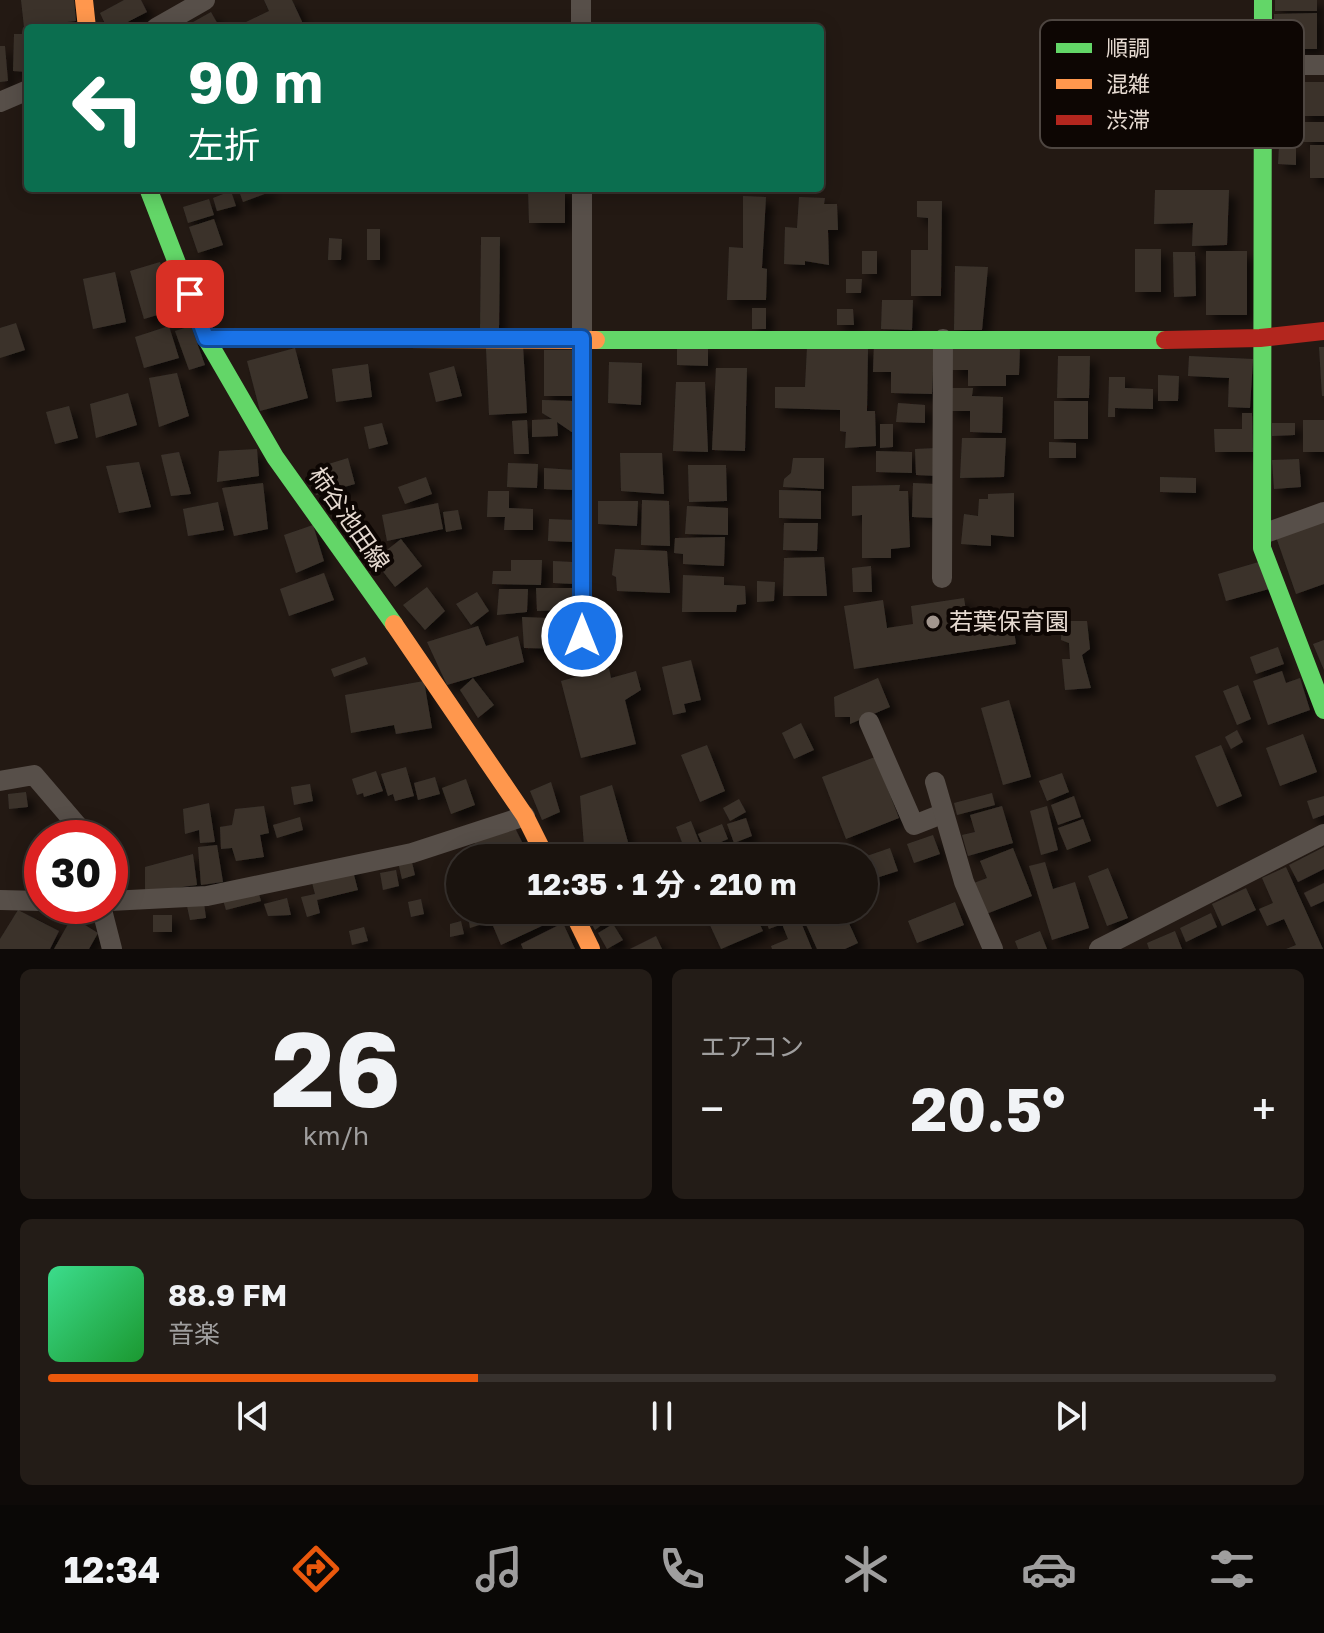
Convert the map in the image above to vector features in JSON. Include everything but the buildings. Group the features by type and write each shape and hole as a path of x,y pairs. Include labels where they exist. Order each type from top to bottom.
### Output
{"street":[{"path":"84,0 87,24"},
{"path":"163,24 205,0"},
{"path":"581,0 581,24"},
{"path":"1263,0 1263,20"},
{"path":"0,102 24,92"},
{"path":"1261,148 1262,548 1324,710"},
{"name":"柿谷池田線","path":"150,192 206,338 275,457 455,709 525,816 539,844"},
{"path":"582,192 582,636"},
{"path":"206,338 1092,342 1260,338 1324,331"},
{"path":"942,578 943,339"},
{"path":"1263,534 1324,512"},
{"path":"869,722 914,825 942,814"},
{"path":"0,781 34,775 73,820"},
{"path":"935,782 964,882 993,949"},
{"path":"128,898 207,896 412,853 525,816"},
{"path":"1099,949 1324,834"},
{"path":"0,900 24,901"},
{"path":"111,924 112,949"},
{"path":"579,924 591,949"}],"traffic: fast":[{"path":"1263,0 1263,20"},
{"path":"1263,148 1262,548 1324,710"},
{"path":"150,192 206,338 275,457 394,624"},
{"path":"596,340 1165,340"}],"traffic: slow":[{"path":"84,0 87,24"},
{"path":"206,338 596,340"},
{"path":"394,624 525,816 539,844"},
{"path":"579,924 591,949"}],"traffic: jam":[{"path":"1165,340 1260,338 1324,331"}],"place":[{"name":"若葉保育園","path":"933,622"}],"route":[{"path":"190,294 206,338 582,338 582,636"}]}
